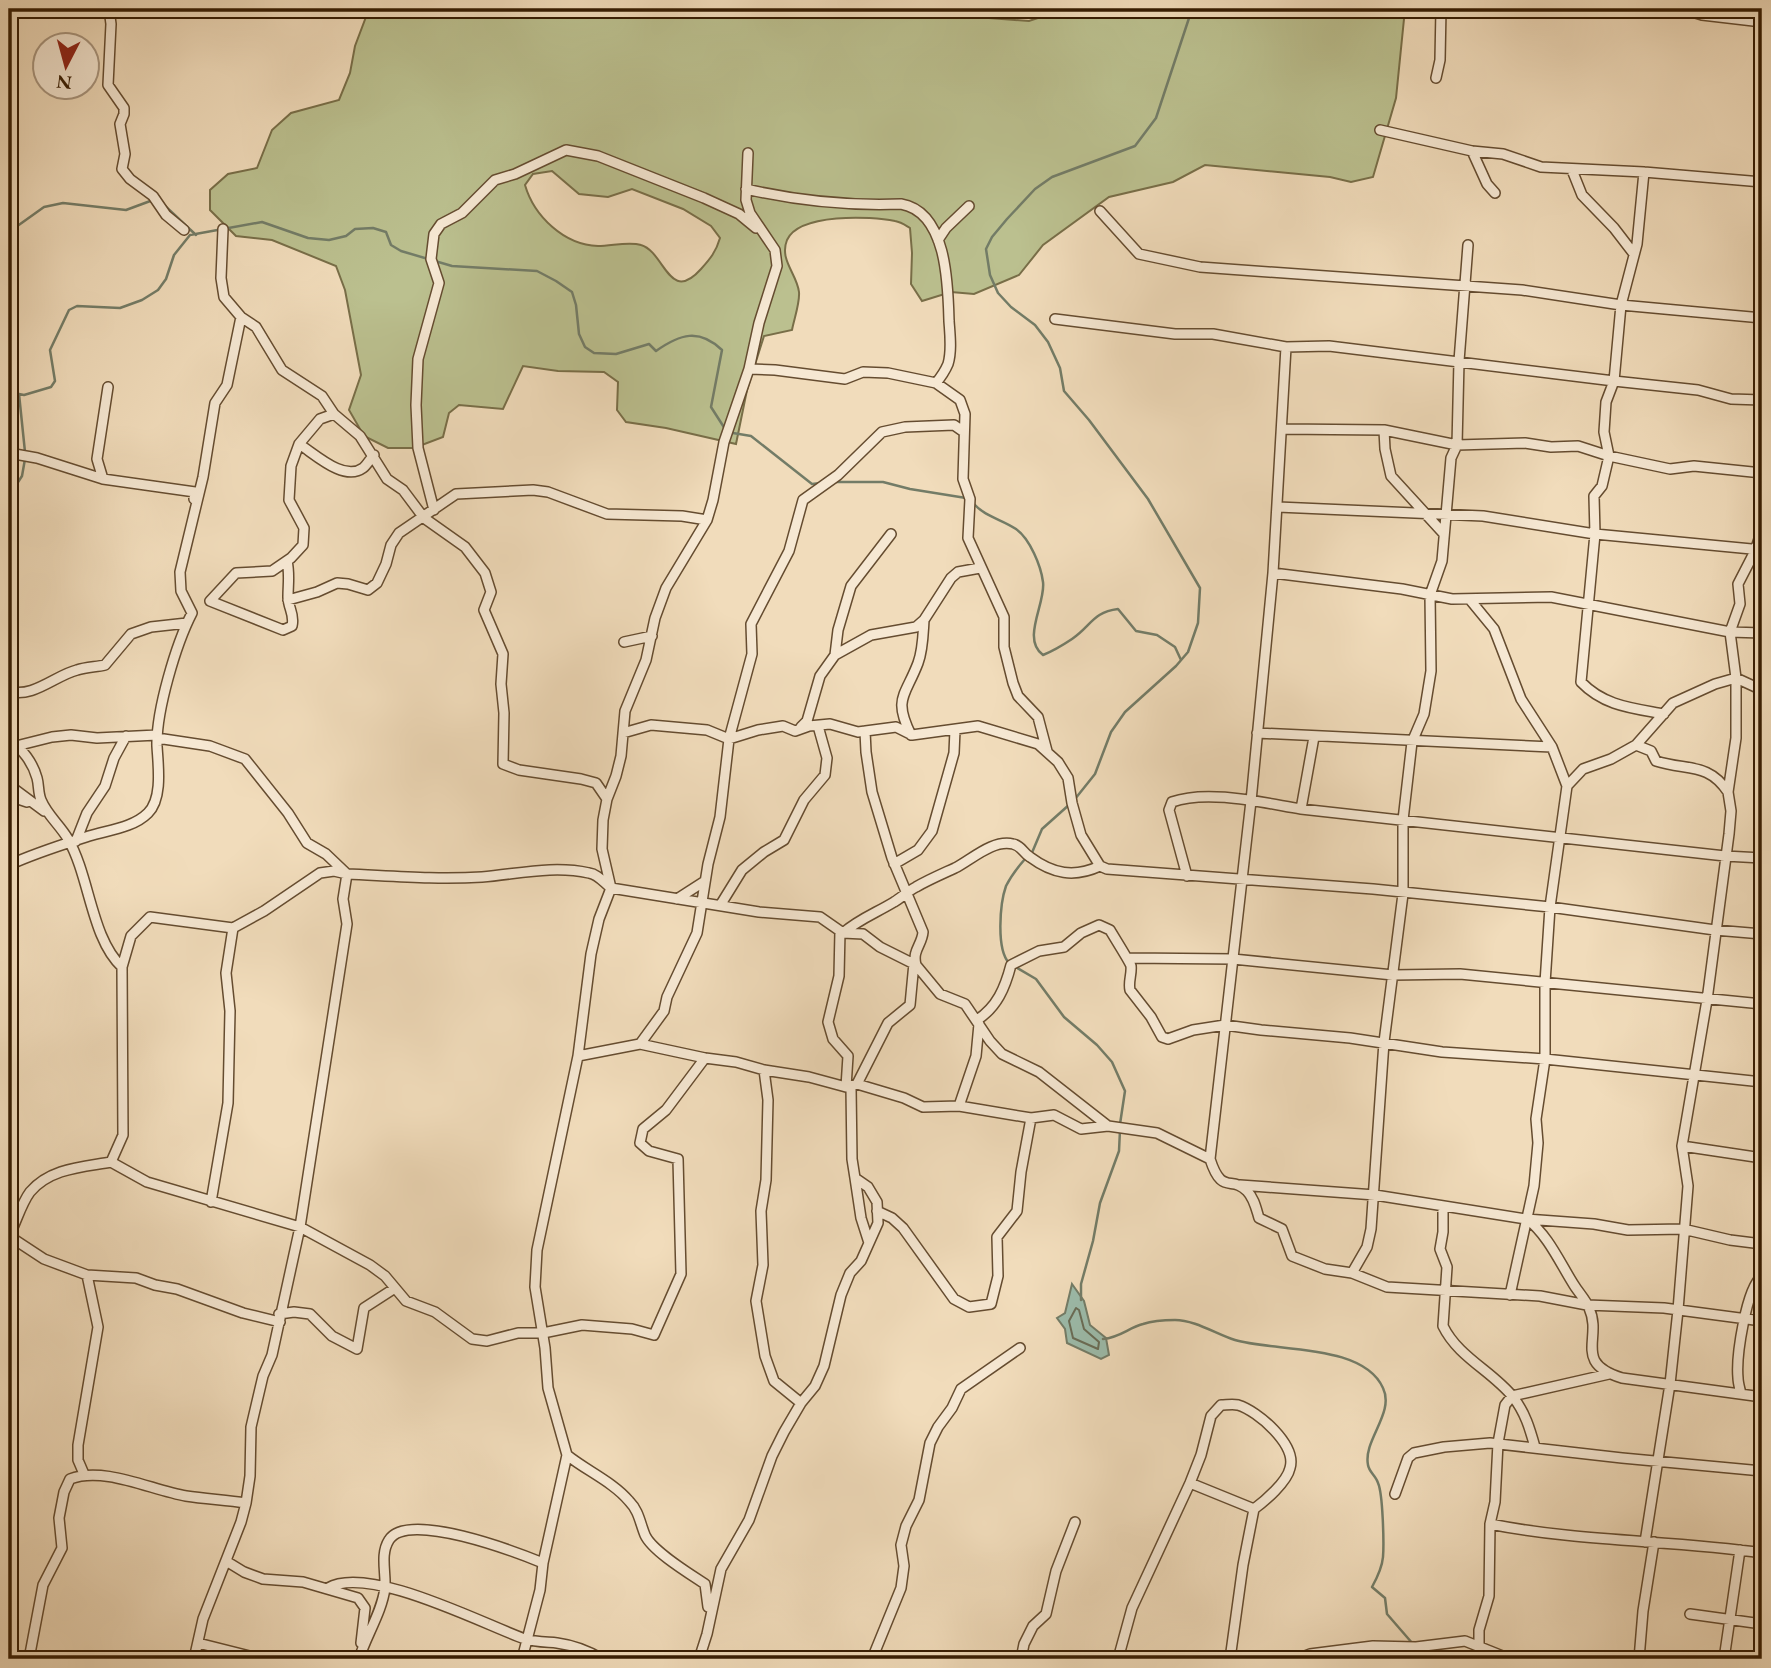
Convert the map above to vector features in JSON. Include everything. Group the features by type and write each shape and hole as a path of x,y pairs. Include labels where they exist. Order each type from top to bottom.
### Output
{"street":[{"path":"109,9 111,24 108,85 124,108 120,124 125,154 122,169 130,179 153,196 166,215 184,230"},
{"path":"1436,78 1440,60 1441,9"},
{"path":"1683,9 1702,15 1762,22"},
{"path":"1380,130 1472,151 1503,154 1541,167 1762,182"},
{"path":"434,510 418,448 416,405 418,359 439,283 431,259 434,234 440,224 462,213 495,180 515,174 566,150 598,156 704,198 739,214 763,233"},
{"path":"1472,151 1487,184 1495,193"},
{"path":"522,1659 540,1590 542,1563 567,1455 551,1404 535,1287 537,1250 546,1197 578,1056 591,954 599,919 611,888 602,849 607,799 617,776 625,711 646,660 655,618 666,588 707,520 724,442 749,369 759,323 777,266 775,250 750,214 746,200 748,153"},
{"path":"1572,170 1582,195 1619,232 1634,254"},
{"path":"1644,172 1638,237 1621,305 1614,381 1606,402 1604,432 1609,456 1602,486 1594,496 1595,534 1590,606 1581,682 1593,694 1617,705 1664,714"},
{"path":"746,189 791,200 910,206 921,212 938,240 947,282 950,345 947,366 936,383"},
{"path":"938,240 946,228 969,206"},
{"path":"1100,211 1139,254 1228,270 1522,290 1621,305 1762,318"},
{"path":"223,229 221,278 224,297 242,317 256,327 282,370 322,396 334,414 360,436 387,479 403,490 424,518 466,547 485,573 491,592 484,610 503,654 503,764 519,770 596,783 607,799"},
{"path":"1352,1273 1367,1247 1375,1195 1384,1042 1403,894 1403,820 1412,742 1424,714 1431,671 1430,595 1442,561 1451,458 1457,445 1459,362 1468,245"},
{"path":"9,865 47,848 108,832 135,821 149,812 155,799 159,776 157,736 162,697 192,613 181,591 180,572 203,477 215,403 227,385 242,317"},
{"path":"1055,318 1175,334 1213,334 1286,347 1329,345 1698,390 1731,399 1762,402 1762,422"},
{"path":"1286,347 1273,573 1251,801 1210,1160 1215,1174 1226,1184 1241,1186 1249,1192 1259,1218 1282,1230 1292,1256 1325,1269 1352,1273 1387,1287 1563,1299 1587,1305 1678,1310 1762,1321"},
{"path":"749,369 795,372 837,379 851,378 863,372 888,373 936,383 960,400 965,414 963,479 970,499 968,538 1004,617 1004,647 1013,683 1018,696 1038,717 1049,755"},
{"path":"103,479 97,459 108,387"},
{"path":"287,561 290,577 288,600 294,618 292,626 283,630 210,601 236,573 272,570 287,561 303,545 304,528 289,500 291,466 299,444 320,419 334,414"},
{"path":"640,1044 664,1011 672,986 697,933 705,881 720,817 729,739 752,654 751,624 789,551 803,500 838,475 881,432 905,427 954,425 964,432"},
{"path":"1282,429 1384,430 1457,445 1525,443 1551,447 1578,446 1609,456 1670,469 1694,466 1762,472"},
{"path":"1384,430 1391,476 1444,534"},
{"path":"299,444 336,470 354,471 362,468 374,455"},
{"path":"9,453 37,458 103,479 195,492 181,591"},
{"path":"288,600 337,583 368,590 377,583 391,545 399,533 456,494 533,490 548,492 607,514 668,515 707,520"},
{"path":"1278,507 1447,513 1535,523 1595,534 1759,550"},
{"path":"1639,1659 1657,1460 1670,1384 1678,1310 1688,1185 1682,1146 1707,1000 1731,811 1728,792 1736,738 1736,678 1730,632 1740,604 1738,584 1759,550 1762,530"},
{"path":"835,655 838,630 851,586 891,534"},
{"path":"795,731 807,721 820,676 835,655 871,635 916,627 924,620 951,578 958,572 980,568"},
{"path":"1273,573 1471,601 1550,597 1730,632 1762,633"},
{"path":"1471,601 1494,629 1521,699 1552,747 1567,786 1550,907 1545,984 1545,1059 1536,1119 1538,1143 1534,1186 1510,1295"},
{"path":"912,736 903,718 901,704 920,657 924,620"},
{"path":"9,691 15,694 26,692 79,669 105,665 131,634 150,627 187,623"},
{"path":"624,642 652,636"},
{"path":"1567,786 1583,769 1611,759 1636,745 1673,703 1715,684 1736,678 1762,691"},
{"path":"623,733 651,725 706,730 729,739 783,726 795,731 809,726 830,724 851,731 896,727 912,736 934,730 985,727 1038,744 1058,762 1068,778 1081,835 1100,866 1107,869 1373,889 1550,907 1762,934"},
{"path":"720,904 742,870 784,840 804,800 825,775 827,758 818,726"},
{"path":"894,864 918,850 932,831 954,753 955,730"},
{"path":"851,1086 888,1023 909,1005 914,954 923,938 923,932 894,864 872,792 866,731"},
{"path":"1256,733 1552,747"},
{"path":"13,743 71,735 97,738 157,736 210,746 245,759 288,813 307,843 326,855 347,874"},
{"path":"73,842 87,813 105,786 114,758 126,736"},
{"path":"1301,809 1314,737"},
{"path":"13,743 30,760 37,778 40,798 48,813 73,842 92,908 112,958 122,967"},
{"path":"1636,745 1651,751 1656,761 1705,771 1719,779 1728,792"},
{"path":"9,785 48,813"},
{"path":"9,796 37,805"},
{"path":"1187,876 1169,810 1172,802 1182,798 1251,801 1301,809 1762,858"},
{"path":"842,932 866,915 893,903 977,854 1012,844 1021,848 1027,856 1058,872 1084,873 1100,866"},
{"path":"111,1163 123,1135 122,967 131,936 150,917 233,928 264,911 320,873 334,870 347,874 443,878 566,869 593,873 611,888 758,912 820,917 842,932 863,934 880,947 915,964 940,993 965,1004 1002,1054 1039,1072 1108,1126"},
{"path":"194,1659 203,1619 246,1503 250,1476 251,1426 300,1227 347,924 343,899 347,874"},
{"path":"677,899 705,881"},
{"path":"959,1106 976,1056 978,1022 992,1009 1005,985 1011,965 1039,951 1064,947 1093,926 1105,926 1110,930 1119,949 1128,958 1131,969 1130,990 1151,1017 1162,1037 1168,1039 1193,1030 1225,1025 1384,1042 1442,1052 1545,1059 1762,1082"},
{"path":"211,1202 228,1103 230,1011 226,974 233,928"},
{"path":"842,932 839,976 828,1022 833,1039 848,1056 852,1159 861,1218 869,1243"},
{"path":"1128,958 1233,959 1393,975 1460,974 1762,1004"},
{"path":"578,1056 640,1044 851,1086 904,1098 923,1107 959,1106 1031,1118 1054,1115 1081,1129 1108,1126 1157,1133 1210,1160"},
{"path":"395,1287 364,1308 357,1349 332,1336 310,1314 294,1312 279,1318 243,1313 177,1289 136,1278 88,1275 44,1259 9,1236 30,1192 47,1178 70,1168 111,1163 147,1182 300,1227 370,1265 395,1287 406,1301 435,1312 472,1339 487,1341 518,1333 543,1334 582,1325 632,1329 653,1335 681,1274 678,1159 649,1151 640,1143 643,1129 666,1110 705,1058"},
{"path":"764,1070 768,1100 766,1180 761,1211 763,1265 756,1301 765,1356 774,1381 801,1403"},
{"path":"877,1211 892,1218 903,1228 954,1299 969,1307 991,1304 998,1276 997,1237 1017,1210 1031,1118"},
{"path":"1682,1146 1762,1158"},
{"path":"699,1659 721,1569 749,1520 772,1456 801,1403 815,1386 824,1366 849,1273 861,1261 878,1223 877,1202 868,1187 855,1178"},
{"path":"1226,1184 1375,1195 1526,1219 1594,1224 1628,1230 1683,1228 1730,1240 1762,1244"},
{"path":"1443,1207 1440,1249 1447,1267 1443,1326 1476,1366 1512,1396 1526,1416 1535,1447"},
{"path":"1526,1219 1543,1235 1587,1305 1592,1323 1591,1350 1595,1362 1609,1374 1762,1397"},
{"path":"84,1474 78,1460 78,1445 98,1328 88,1275"},
{"path":"1741,1394 1738,1378 1745,1319 1751,1293 1762,1276"},
{"path":"872,1659 901,1588 904,1566 901,1545 906,1526 919,1500 930,1444 938,1427 952,1408 961,1389 1020,1348"},
{"path":"1479,1646 1479,1630 1489,1596 1490,1524 1495,1502 1498,1443 1505,1405 1512,1396 1609,1374"},
{"path":"1118,1659 1132,1608 1190,1483 1201,1455 1211,1416 1221,1405 1238,1405 1267,1422 1289,1450 1290,1469 1270,1496 1254,1509 1230,1659"},
{"path":"1395,1494 1408,1458 1414,1453 1444,1447 1498,1443 1762,1471"},
{"path":"567,1455 620,1492 636,1511 646,1538 680,1569 705,1584 709,1620"},
{"path":"29,1659 43,1585 62,1548 59,1518 64,1492 70,1479 84,1474 101,1475 187,1496 246,1503"},
{"path":"1190,1483 1254,1509"},
{"path":"1021,1659 1024,1644 1033,1626 1048,1609 1056,1571 1075,1522"},
{"path":"1490,1524 1531,1532 1762,1553"},
{"path":"359,1658 383,1597 384,1550 390,1537 403,1530 445,1531 515,1551 542,1563"},
{"path":"1649,1542 1687,1545"},
{"path":"1724,1659 1740,1550"},
{"path":"226,1561 252,1576 276,1581 303,1582 358,1598 365,1608 359,1658"},
{"path":"328,1588 343,1583 385,1587 422,1597 527,1640 562,1644 602,1659"},
{"path":"1690,1614 1762,1624"},
{"path":"1297,1659 1310,1654 1373,1646 1416,1647 1465,1641 1510,1659"},
{"path":"198,1643 261,1659"},
{"path":"1416,1647 1419,1659"}],"green space":[{"path":"369,9 961,9 989,18 1029,21 1056,12 1057,9 1405,9 1396,98 1373,177 1351,182 1330,177 1205,165 1173,182 1109,197 1043,245 1019,275 974,294 951,292 922,301 911,284 910,228 903,224 870,218 836,218 806,225 794,231 785,247 799,292 792,330 764,336 747,390 736,444 626,422 617,410 618,382 604,372 558,371 523,366 503,409 459,405 449,413 443,437 414,448 388,448 364,436 349,410 361,375 345,290 336,266 272,240 236,236 210,210 210,190 228,174 257,168 272,130 291,113 339,100 350,73 355,46","holes":["552,171 579,194 608,197 632,189 683,209 711,226 720,238 701,269 690,279 681,281 674,279 656,257 641,245 598,246 585,244 562,234 543,218 525,185 533,174"]}],"water":[{"path":"1072,1284 1084,1301 1090,1325 1106,1338 1109,1355 1101,1359 1067,1343 1065,1329 1057,1318 1065,1313"}],"waterway":[{"path":"1075,799 1095,774 1111,732 1125,712 1188,652 1198,623 1200,588 1148,499 1064,391 1060,368 1048,342 1035,325 998,293 990,275 986,249 1007,219 1035,189 1052,177 1135,146 1156,118 1192,9"},
{"path":"9,232 44,207 63,203 126,210 153,200"},
{"path":"163,204 196,235"},
{"path":"25,452 19,394 51,387 55,381 50,350 69,310 77,306 120,308 142,300 158,290 166,279 174,255 190,235 262,222 308,238 329,240 346,236 355,229 373,228 386,232 391,245 401,251 452,266 537,271 572,292 579,334 585,347 594,353 616,354 649,344 656,351 681,337 705,338 722,350 711,407 727,432 751,436 812,484 821,483"},
{"path":"9,496 22,476 25,459"},
{"path":"834,482 883,482 966,498"},
{"path":"974,504 1021,533 1034,553 1043,582 1034,640 1043,655 1072,639 1097,616 1118,609 1136,631 1157,635 1175,647 1181,660"},
{"path":"1031,855 1042,829 1070,804"},
{"path":"1009,963 1002,947 1002,903 1006,886 1025,859"},
{"path":"1014,966 1036,979 1064,1017 1097,1045 1112,1062 1125,1091 1120,1124"},
{"path":"1081,1300 1081,1284 1100,1203 1119,1151 1120,1130"},
{"path":"1103,1339 1147,1323 1163,1320 1183,1321 1252,1344 1338,1356 1357,1363 1373,1374 1386,1397 1368,1456 1369,1467 1380,1489 1383,1531 1382,1561 1372,1587 1385,1598 1387,1614 1413,1644"},
{"path":"1421,1651 1432,1659"}]}
